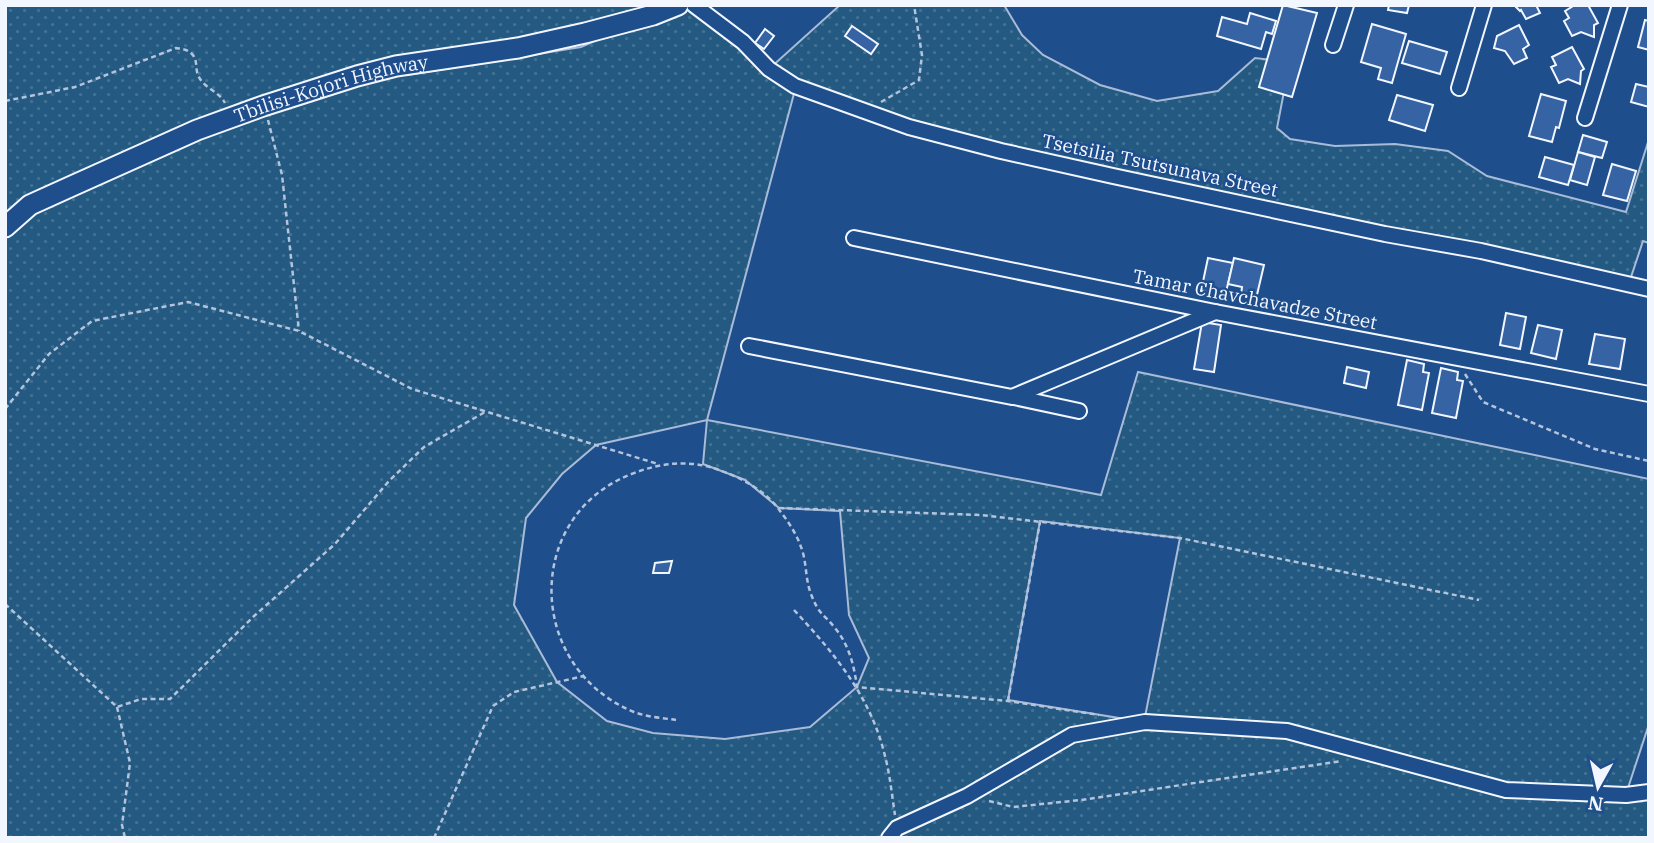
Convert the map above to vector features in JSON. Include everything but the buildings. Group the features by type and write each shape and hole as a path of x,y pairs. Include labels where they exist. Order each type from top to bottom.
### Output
{"main road":[{"name":"Tbilisi-Kojori Highway","path":"5,227 30,205 197,130 263,106 396,66 517,48 653,15 678,5"}],"street":[{"name":"Tsetsilia Tsutsunava Street","path":"694,5 743,42 769,69 796,86 909,127 1001,151 1385,234 1482,251 1649,289"},
{"path":"1333,45 1346,5"},
{"path":"1459,88 1484,5"},
{"path":"1585,118 1620,5"},
{"name":"Tamar Chavchavadze Street","path":"854,238 1215,312 1649,394"},
{"path":"1012,397 1215,312"},
{"path":"749,346 1079,411"},
{"path":"893,833 967,796 1072,736 1144,722 1287,731 1506,790 1626,795 1649,792"}],"path":[{"path":"864,111 919,80 922,55 914,5"},
{"path":"5,101 75,87 176,48 191,53 196,61 198,76 207,86 222,95 233,117"},
{"path":"263,106 282,175 299,331"},
{"path":"5,409 49,354 92,321 188,302 299,331 412,389 659,464 703,464 745,480 779,508 801,547 809,591 818,612 845,642 854,665 857,687"},
{"path":"1454,356 1483,402 1595,449 1649,460"},
{"path":"117,707 141,699 170,699 253,617 335,544 389,481 424,447 485,412"},
{"path":"659,464 616,479 582,507 560,542 551,582 554,623 571,661 599,692 635,712 676,720"},
{"path":"779,508 981,514 1180,538 1479,600"},
{"path":"1008,701 1040,521"},
{"path":"5,604 117,707 130,763 122,825 125,838"},
{"path":"794,610 830,649 857,687 885,755 893,833"},
{"path":"434,838 493,706 514,692 585,676"},
{"path":"857,687 1008,701 1104,716"},
{"path":"967,796 1013,807 1081,800 1373,756"}],"shaded area":[{"path":"5,5 694,5 769,69 840,5 1004,5 1022,35 1043,55 1100,85 1157,101 1218,91 1255,58 1281,61 1286,81 1277,128 1290,139 1335,146 1395,144 1448,151 1487,176 1626,212 1649,139 1649,243 1643,241 1629,283 1001,151 796,86 707,420 1101,495 1138,372 1649,479 1649,724 1626,794 1649,792 1649,838 5,838","holes":["654,15 581,47 407,75 407,74","707,420 703,464 745,480 779,508 840,511 849,615 869,658 857,687 810,727 725,739 653,733 607,721 557,682 514,605 526,518 562,474 596,445","1040,521 1180,538 1144,722 1008,700"]}]}
